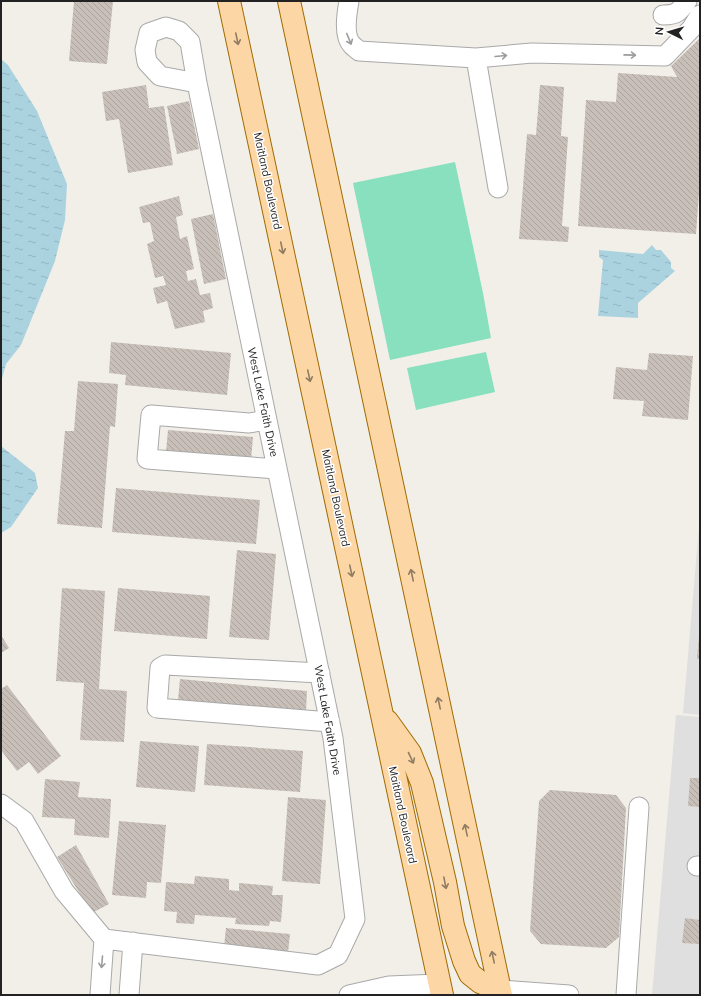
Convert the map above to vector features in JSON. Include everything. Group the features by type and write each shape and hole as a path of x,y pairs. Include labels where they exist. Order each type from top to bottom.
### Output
{"main road":[{"name":"Maitland Boulevard","path":"229,1 441,990"},
{"path":"290,1 500,993"},
{"path":"382,714 410,753 422,783 445,882 453,926 464,961 470,974 480,982 500,993"},
{"path":"441,990 455,992 459,995"}],"street":[{"path":"349,1 346,31 350,44 359,51 476,58 532,53 666,56 692,28 700,15"},
{"path":"663,15 673,15 681,9 687,1"},
{"path":"476,58 498,188"},
{"name":"West Lake Faith Drive","path":"104,939 318,965 338,955 355,920 330,722 197,83"},
{"path":"267,420 249,423 151,415 147,459 277,469"},
{"path":"320,673 165,665 160,668 157,708 330,722"},
{"path":"1,804 24,822 64,891 104,939 100,990 129,991 133,942"},
{"path":"626,995 639,807"},
{"path":"349,995 389,986 441,990"},
{"path":"500,993 569,995"}],"shaded area":[{"path":"700,516 700,715 683,713"},
{"path":"676,715 700,717 700,995 652,995"}],"green space":[{"path":"455,162 491,338 390,360 353,183"},
{"path":"486,352 495,392 416,410 407,368"}],"water":[{"path":"1,59 8,65 37,111 67,184 65,220 55,261 21,345 6,364 1,382"},
{"path":"652,245 656,250 661,250 671,262 671,268 675,271 638,303 638,318 598,316 603,260 599,257 599,250 643,254"},
{"path":"1,446 35,473 38,488 11,527 1,533"}],"building":[{"path":"74,1 113,1 107,64 69,61"},
{"path":"700,38 700,179 696,234 578,226 586,100 616,102 618,73 677,77 671,66"},
{"path":"146,85 149,108 164,106 173,165 128,173 119,119 106,121 102,92"},
{"path":"540,85 564,87 561,136 568,137 562,226 569,227 568,242 519,239 527,134 536,135"},
{"path":"189,101 199,149 177,154 167,106"},
{"path":"179,196 183,215 176,217 180,239 187,236 194,269 186,271 188,281 196,279 200,295 210,293 213,308 203,311 205,322 175,329 167,301 157,304 153,288 166,285 163,276 155,278 147,244 154,241 150,222 143,223 139,207"},
{"path":"213,214 226,279 204,284 191,219"},
{"path":"111,342 231,353 227,395 125,385 126,375 109,373"},
{"path":"649,353 693,356 688,420 642,416 644,401 613,399 616,367 647,370"},
{"path":"78,381 118,384 115,427 110,426 102,528 57,524 65,431 74,431"},
{"path":"168,430 253,437 251,460 166,452"},
{"path":"116,488 260,500 256,544 112,532"},
{"path":"237,550 276,554 269,640 229,637"},
{"path":"62,588 105,591 99,689 127,691 124,742 80,740 84,683 56,681"},
{"path":"118,588 210,596 207,639 114,631"},
{"path":"1,635 9,648 1,653"},
{"path":"699,636 700,659 697,659"},
{"path":"180,679 307,691 306,711 178,700"},
{"path":"7,685 61,756 38,774 29,762 17,771 1,750 1,689"},
{"path":"140,741 199,746 195,792 136,787"},
{"path":"207,744 303,751 300,792 204,785"},
{"path":"690,778 700,778 700,807 688,806"},
{"path":"45,779 80,782 78,797 111,799 109,838 74,835 75,819 42,817"},
{"path":"550,790 616,795 626,808 619,937 606,948 541,944 530,931 539,801"},
{"path":"288,797 326,800 320,884 282,881"},
{"path":"119,821 166,825 161,883 147,882 146,898 112,895"},
{"path":"76,845 109,904 92,913 57,857"},
{"path":"195,876 229,879 229,890 239,891 239,883 273,886 272,895 283,895 281,922 270,921 269,926 235,924 236,918 195,915 194,924 176,923 177,912 164,911 166,882 194,884"},
{"path":"685,918 700,920 700,944 682,943"},
{"path":"226,928 290,934 288,953 224,947"}]}
